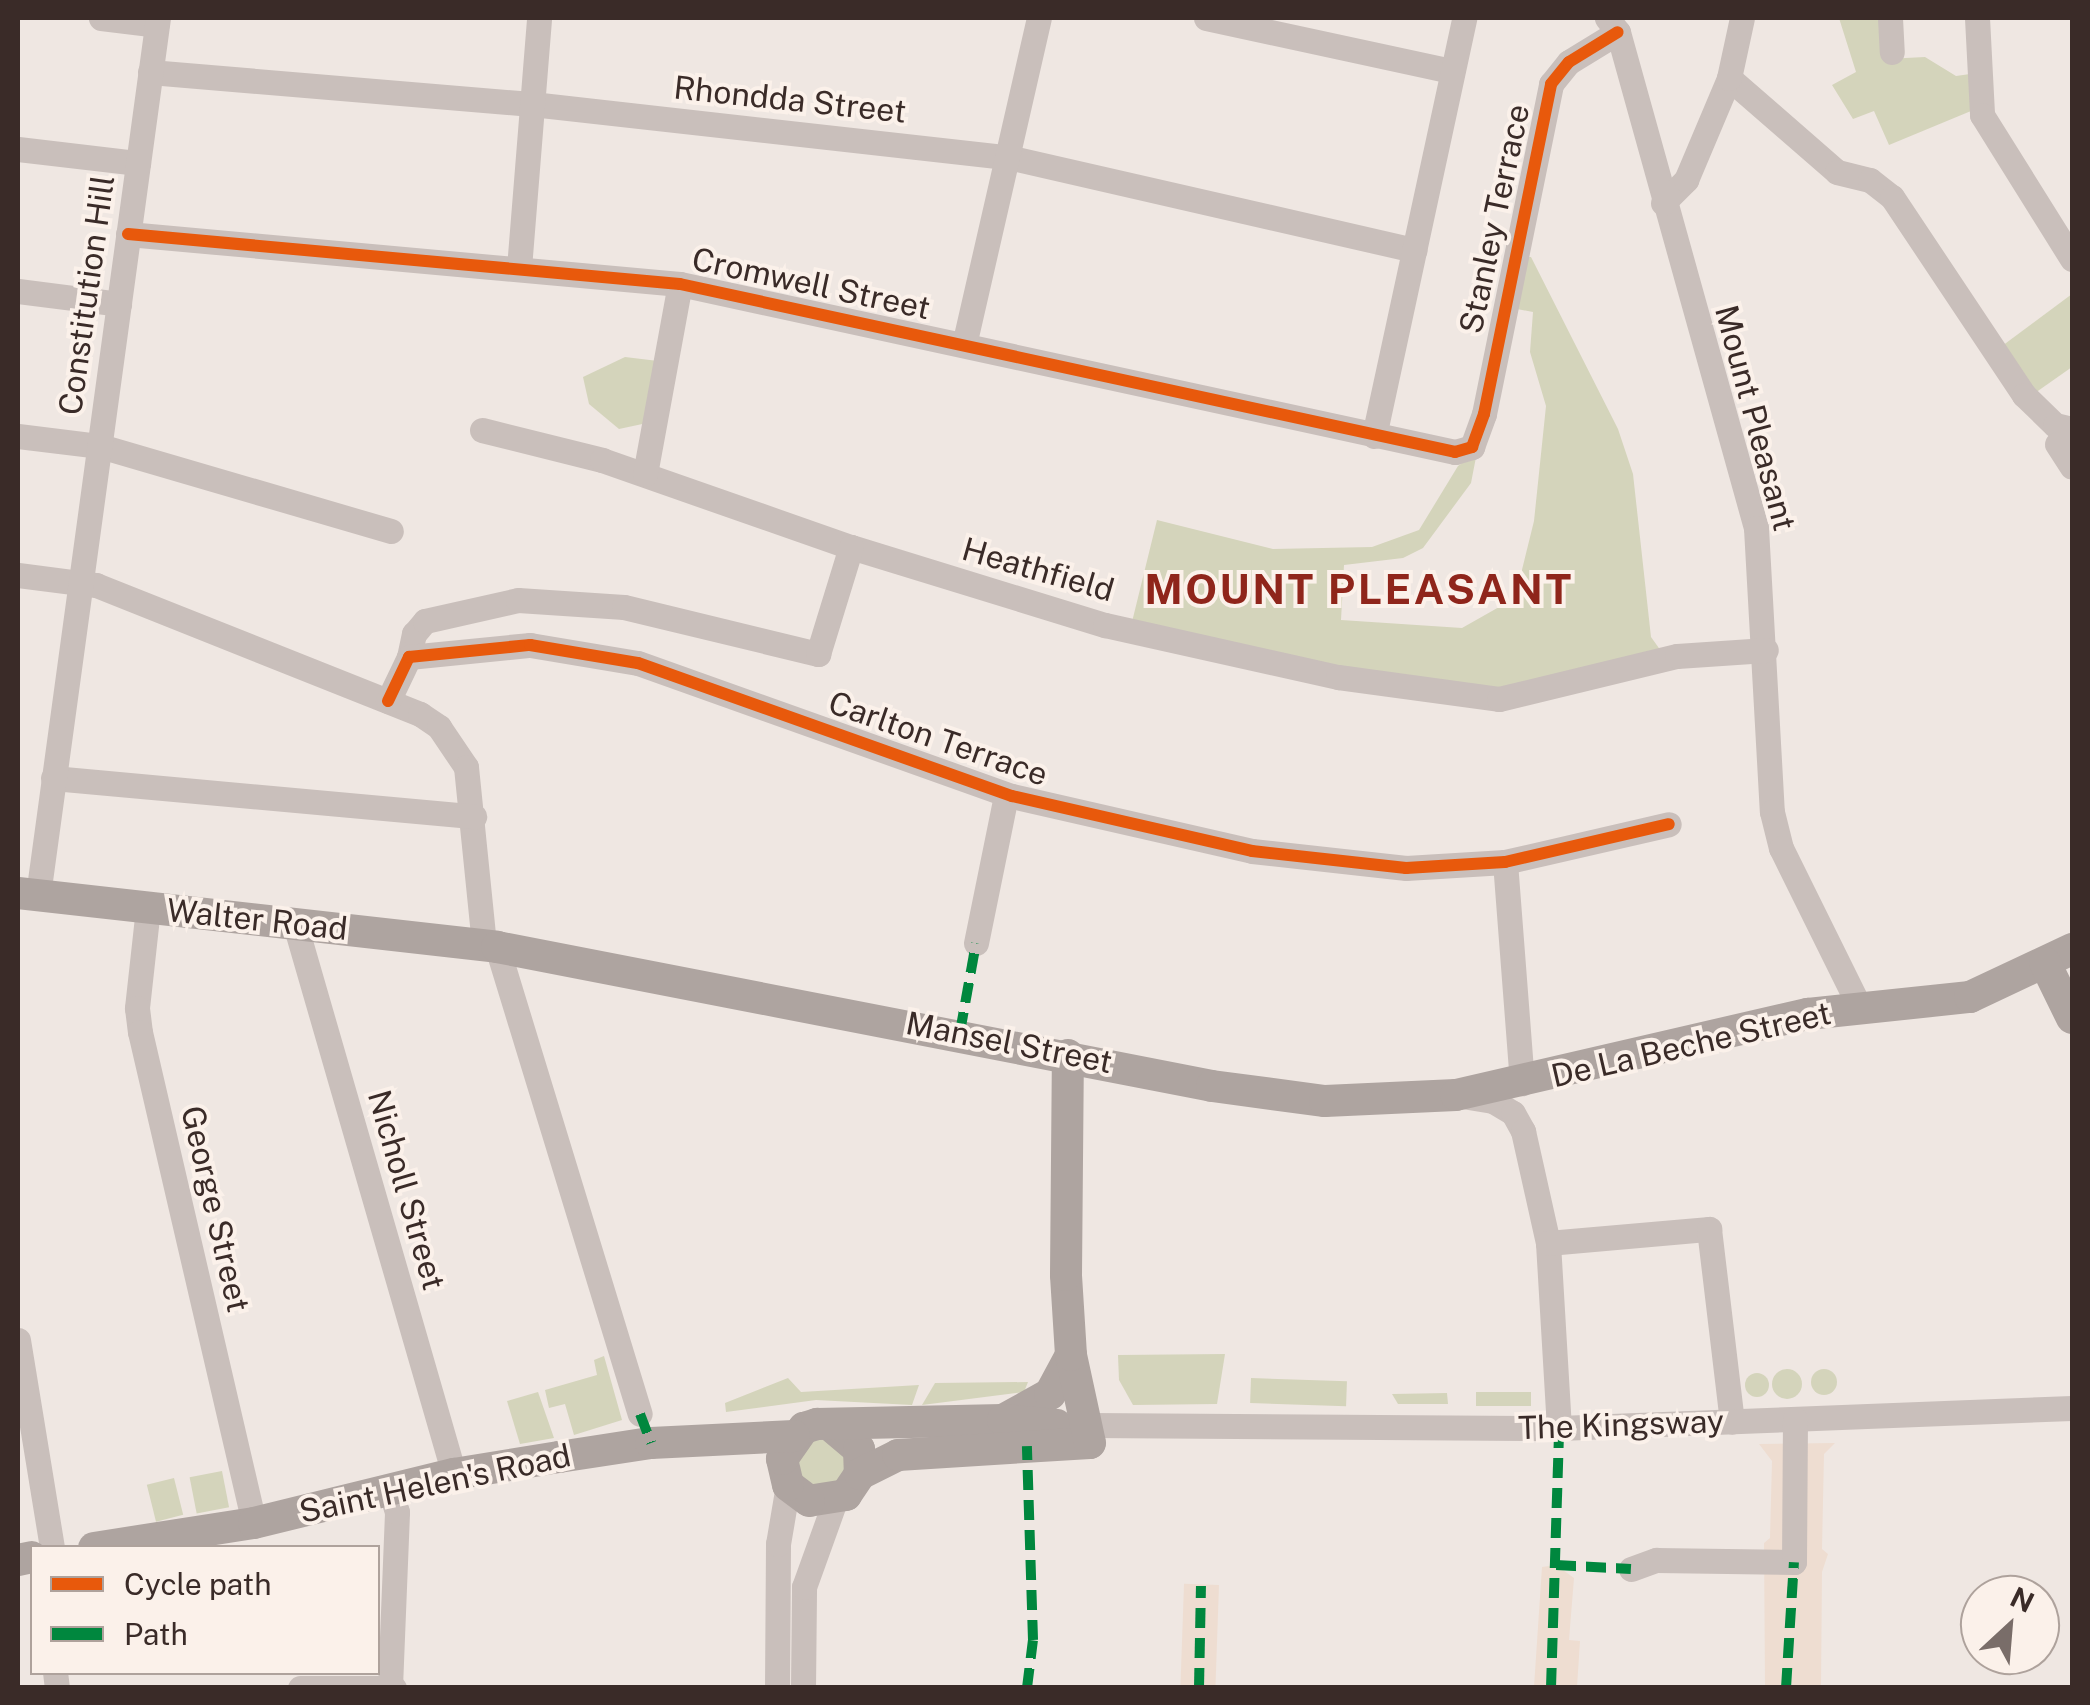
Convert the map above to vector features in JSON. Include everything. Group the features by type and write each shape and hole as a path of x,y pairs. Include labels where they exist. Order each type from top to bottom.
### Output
{"main road":[{"name":"Walter Road","path":"28,894 491,946"},
{"name":"Mansel Street","path":"491,946 1275,1096 1376,1101 1456,1095 1522,1083"},
{"name":"De La Beche Street","path":"1522,1083 1808,1014 1970,997 2059,956"},
{"path":"2059,956 2072,1018"},
{"path":"1068,1055 1072,1355 1090,1434"},
{"path":"1004,1420 1050,1394 1072,1355"},
{"name":"The Kingsway","path":"830,1425 1004,1420 1090,1434"},
{"path":"830,1425 859,1449 860,1474 835,1501 809,1501 788,1460 830,1425"},
{"name":"The Kingsway","path":"860,1474 898,1456 1090,1434"},
{"name":"Saint Helen's Road","path":"113,1545 254,1523 454,1474 651,1442 717,1440 788,1460"}],"street":[{"path":"101,18 157,21"},
{"path":"519,268 538,18"},
{"path":"964,344 1039,18"},
{"path":"1206,18 1452,71"},
{"path":"1374,436 1464,18"},
{"path":"1663,203 1686,180 1729,78 1742,18"},
{"path":"1890,18 1892,52"},
{"path":"1978,18 1982,114 2072,258"},
{"name":"Constitution Hill","path":"28,894 53,778 157,21"},
{"name":"Mount Pleasant","path":"1613,25 1750,501 1766,650 1764,744 1781,848 1860,1008"},
{"name":"Stanley Terrace","path":"1472,448 1551,84 1569,62 1613,25"},
{"name":"Rhondda Street","path":"150,72 532,104 1008,157 1414,250"},
{"path":"1729,78 1837,172 1870,180 1892,196 2024,395 2065,436 2072,467"},
{"path":"18,148 138,163"},
{"name":"Cromwell Street","path":"128,234 680,284 1374,436 1455,452 1472,448"},
{"path":"645,474 680,284"},
{"path":"18,291 119,304"},
{"name":"Heathfield","path":"482,430 645,474 851,547 1123,629 1446,695 1499,699 1677,656 1766,650"},
{"path":"18,436 100,446 390,531"},
{"path":"388,701 409,657 414,634 425,621 518,600 624,607 818,654 851,547"},
{"path":"18,575 80,582 388,701 420,714 455,746 474,816 491,946 640,1414"},
{"name":"Carlton Terrace","path":"409,657 530,645 602,653 1006,795 1252,850 1406,868 1505,862 1669,824"},
{"path":"53,778 474,816"},
{"path":"976,943 1006,795"},
{"path":"1505,862 1522,1083"},
{"name":"George Street","path":"148,908 140,1032 254,1523"},
{"name":"Nicholl Street","path":"295,924 454,1474"},
{"path":"1456,1095 1493,1102 1513,1113 1523,1131 1548,1243 1559,1428"},
{"path":"1548,1243 1708,1229 1732,1422"},
{"path":"18,1340 52,1545"},
{"name":"The Kingsway","path":"1090,1434 1559,1428 2072,1408"},
{"path":"1632,1568 1656,1560 1794,1562 1796,1419"},
{"path":"777,1688 778,1544 788,1460"},
{"path":"300,1688 392,1687 397,1512 390,1488"},
{"path":"803,1688 804,1587 835,1501"}],"green space":[{"path":"1839,18 1883,18 1886,59 1925,57 1956,76 1970,74 1971,111 1889,145 1874,111 1853,119 1832,85 1856,72"},
{"path":"1524,257 1531,257 1618,429 1633,474 1651,637 1661,651 1506,691 1467,690 1131,626 1157,520 1273,549 1372,547 1419,530 1458,466 1477,452 1471,483 1423,548 1403,558 1344,565 1341,620 1462,628 1515,598 1534,521 1546,406 1530,352 1533,312 1517,309"},
{"path":"2072,294 2072,367 2035,393 2002,346"},
{"path":"625,357 658,361 647,423 619,429 589,404 583,377"},
{"path":"1225,1354 1217,1404 1133,1405 1119,1380 1118,1355"},
{"path":"604,1356 622,1420 574,1435 565,1404 549,1408 545,1390 597,1375 594,1360"},
{"path":"1787,1369 1801,1378 1802,1384 1793,1398 1787,1399 1773,1390 1772,1384 1781,1370"},
{"path":"1824,1369 1833,1373 1837,1382 1833,1391 1824,1395 1815,1391 1811,1382 1815,1373"},
{"path":"1757,1373 1769,1385 1757,1397 1745,1385"},
{"path":"788,1378 801,1392 919,1385 912,1405 816,1400 726,1412 725,1403"},
{"path":"1251,1378 1347,1381 1346,1406 1250,1403"},
{"path":"1028,1382 1024,1392 922,1405 935,1383"},
{"path":"538,1392 554,1438 520,1444 507,1401"},
{"path":"1476,1392 1531,1392 1531,1406 1476,1406"},
{"path":"1447,1393 1448,1404 1398,1404 1392,1394"},
{"path":"826,1439 845,1453 844,1476 824,1489 801,1479 798,1453 811,1441"},
{"path":"222,1471 229,1507 197,1514 190,1477"},
{"path":"174,1478 183,1515 156,1522 147,1485"}],"shaded area":[{"path":"1835,1443 1824,1454 1822,1549 1828,1554 1822,1572 1821,1687 1765,1687 1764,1543 1770,1538 1772,1461 1759,1444"},
{"path":"1556,1565 1574,1578 1569,1640 1580,1641 1577,1687 1534,1687 1542,1567"},
{"path":"1184,1584 1219,1585 1215,1687 1180,1686"}],"marked path":[{"path":"960,1032 976,943"},
{"path":"640,1414 651,1443"},
{"path":"1551,1688 1559,1428"},
{"path":"1027,1446 1033,1640 1027,1688"},
{"path":"1786,1688 1794,1562"},
{"path":"1556,1565 1631,1569"},
{"path":"1199,1688 1201,1586"}],"cycle path":[{"path":"128,234 680,284 1455,452 1472,447 1484,414 1551,84 1569,62 1618,32"},
{"path":"388,701 409,657 530,645 638,663 1012,796 1252,851 1406,868 1505,862 1669,824"}],"district":[{"name":"MOUNT PLEASANT","path":"1359,589"}]}
